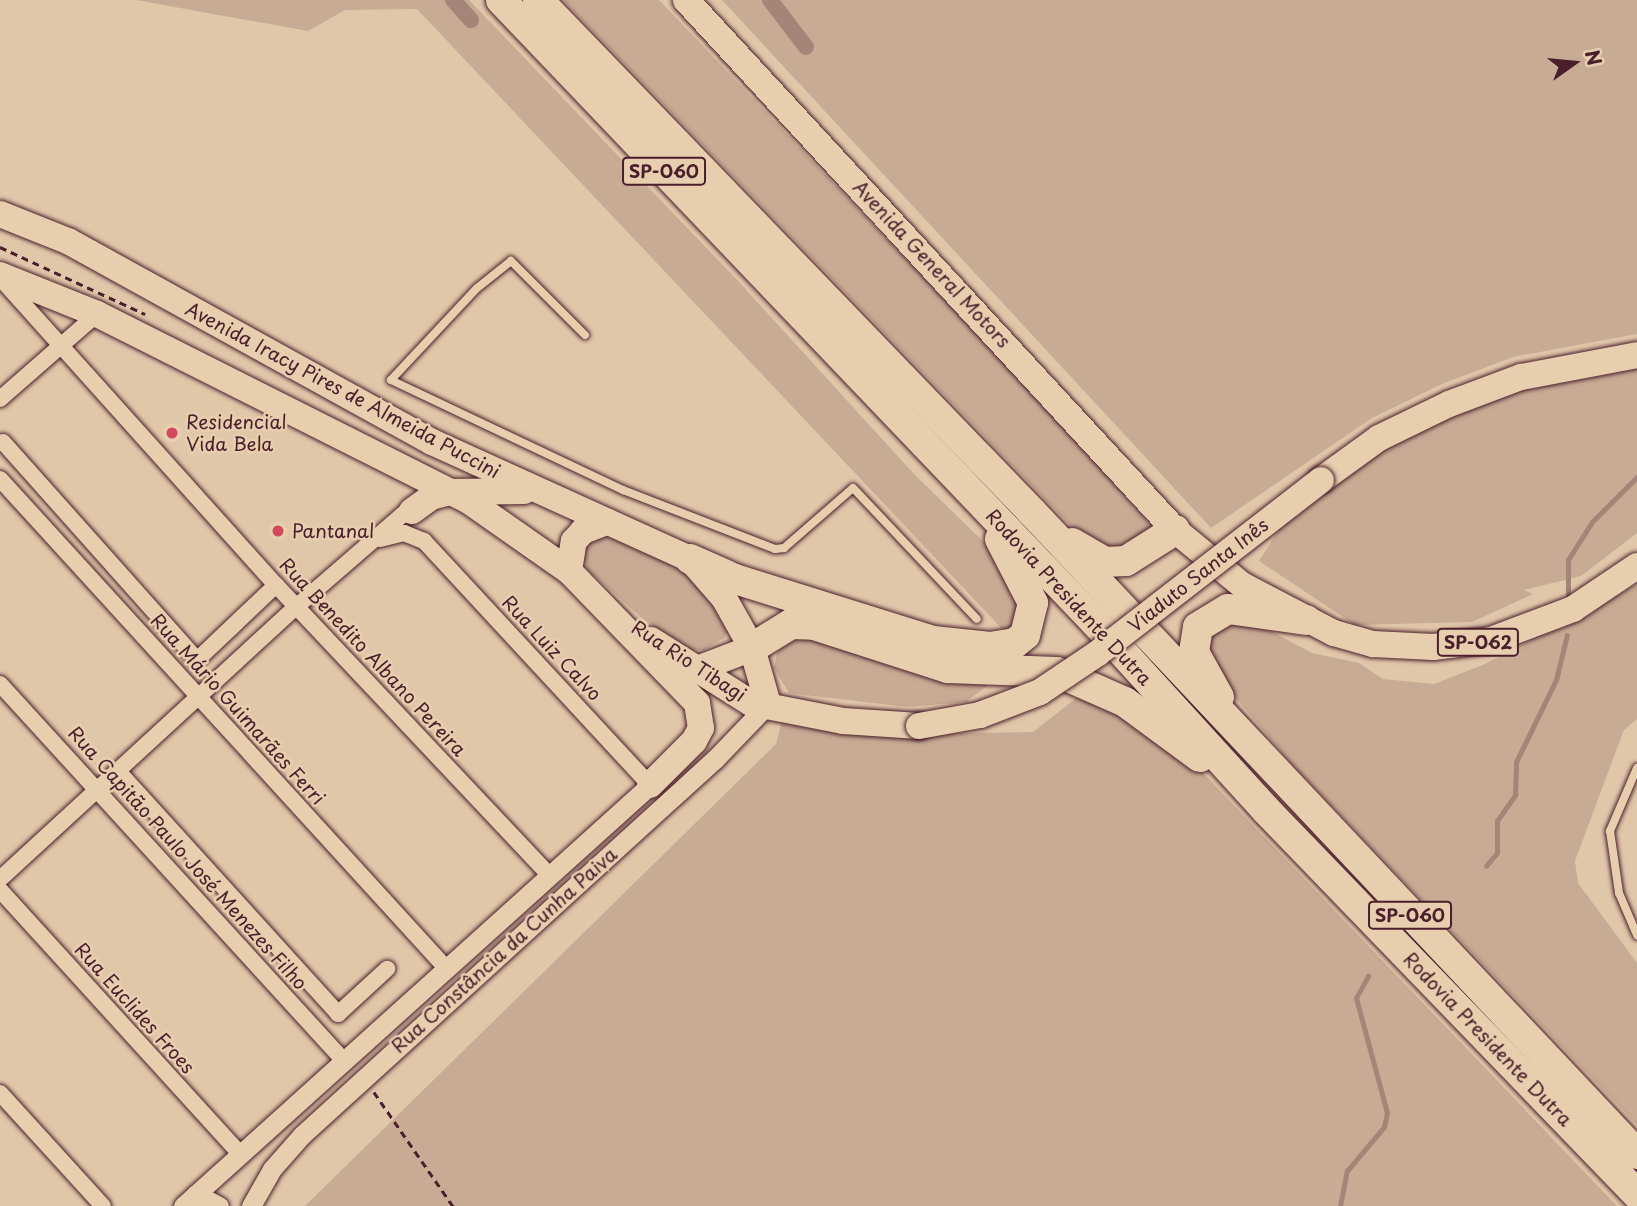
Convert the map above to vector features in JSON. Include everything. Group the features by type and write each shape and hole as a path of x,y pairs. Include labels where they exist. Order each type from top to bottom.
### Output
{"highway":[{"name":"Rodovia Presidente Dutra","path":"501,0 978,499 1266,810 1637,1194"},
{"name":"Rodovia Presidente Dutra","path":"538,0 1032,512 1243,740 1637,1154"},
{"path":"690,559 735,579 933,641 990,647 1014,643 1025,635 1033,603 978,499"},
{"path":"1032,512 1087,554 1105,562 1126,561 1143,554 1175,530"},
{"path":"1243,740 1194,652 1198,627 1228,609 1306,620"},
{"path":"752,648 791,624 814,625 948,668 1057,672 1125,702 1266,810"}],"main road":[{"name":"Avenida General Motors","path":"686,0 1075,417 1175,530"},
{"name":"Avenida Iracy Pires de Almeida Puccini","path":"0,214 68,241 432,442 540,494 690,559"},
{"name":"Avenida Iracy Pires de Almeida Puccini","path":"0,277 97,314 450,492 569,571 592,594"},
{"name":"Viaduto Santa Inês","path":"919,726 979,715 1040,692 1098,653 1379,438 1449,404 1521,377 1637,355"},
{"path":"1075,417 1306,620"},
{"path":"432,442 437,465 450,492"},
{"path":"412,510 431,497 450,492 510,489 540,494"},
{"path":"569,571 574,541 583,531 607,522"},
{"path":"1175,530 1209,535"},
{"name":"SP-062","path":"1175,530 1242,585 1306,620 1373,645 1433,647 1491,640 1573,609 1637,566"},
{"path":"690,559 724,598 752,648 768,704"},
{"path":"592,594 697,703 702,716 694,741 650,785"},
{"name":"Rua Rio Tibagi","path":"592,594 695,670 751,703 768,704 843,722 919,726"},
{"path":"695,670 752,648"}],"street":[{"name":"Rua Benedito Albano Pereira","path":"0,277 296,607 549,875"},
{"path":"0,399 97,314"},
{"path":"3,442 197,660 276,585"},
{"name":"Rua Mário Guimarães Ferri","path":"0,479 446,968"},
{"path":"0,879 296,607 412,510"},
{"name":"Rua Luiz Calvo","path":"373,541 404,533 424,541 650,785"},
{"name":"Rua Capitão Paulo José Menezes Filho","path":"0,684 344,1061"},
{"name":"Rua Constância da Cunha Paiva","path":"251,1206 272,1169 364,1078 715,759 768,704"},
{"path":"118,771 338,1014 387,969"},
{"name":"Rua Constância da Cunha Paiva","path":"190,1200 650,785"},
{"name":"Rua Euclides Froes","path":"0,890 240,1154"},
{"path":"0,1093 103,1206"},
{"path":"190,1200 219,1206"}],"lane":[{"path":"585,335 511,261 477,288 391,380 623,490 775,549 784,548 853,488 977,619"},
{"path":"1637,768 1610,831 1619,893 1637,935"}],"path":[{"path":"364,1078 453,1206"}],"shaded area":[{"path":"136,0 469,0 738,281 914,474 998,556 1023,616 1006,633 417,9 345,10 308,31"},
{"path":"563,0 659,0 1036,396 1147,521 1151,532 1143,546 1103,553 1072,527"},
{"path":"722,0 1637,0 1637,334 1513,357 1442,384 1372,418 1211,528"},
{"path":"1637,368 1637,533 1581,576 1524,590 1533,594 1472,622 1355,625 1259,561 1282,525 1384,447 1454,413 1526,386"},
{"path":"599,534 677,563 724,614 729,630 724,638 704,650 688,650 642,618 588,570 582,552"},
{"path":"1637,585 1637,719 1624,730 1575,861 1578,883 1637,963 1637,1125 1290,762 1214,672 1206,655 1208,639 1221,626 1239,621 1260,625 1312,653 1359,663 1383,679 1434,684 1485,664"},
{"path":"806,637 917,670 988,685 966,702 907,707 789,693 774,668 777,653 787,643"},
{"path":"1080,695 1126,712 1204,774 1617,1206 305,1206 776,744 782,720 921,734 1033,732"}],"waterway":[{"path":"453,0 471,20"},
{"path":"770,0 806,47"},
{"path":"1568,597 1568,560 1592,522 1637,477"},
{"path":"1486,866 1497,853 1497,821 1515,795 1516,762 1556,680 1567,635"},
{"path":"1340,1206 1347,1171 1384,1127 1387,1113 1356,998 1368,976"}],"place":[{"name":"Residencial Vida Bela","path":"172,433"},
{"name":"Pantanal","path":"278,531"}]}
